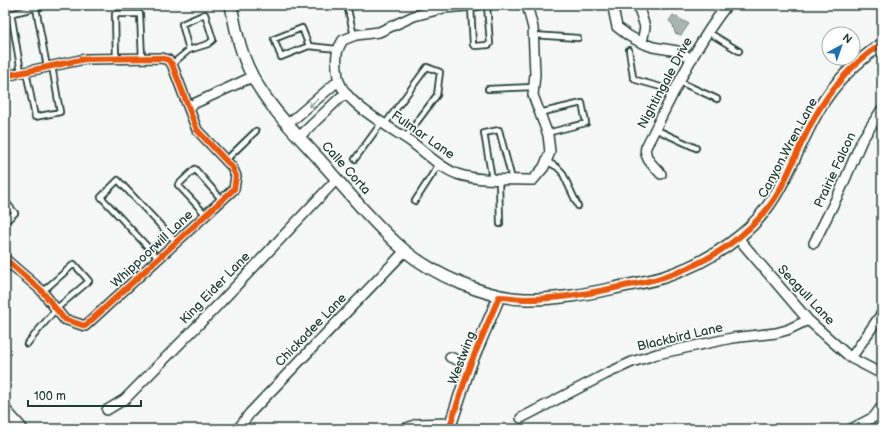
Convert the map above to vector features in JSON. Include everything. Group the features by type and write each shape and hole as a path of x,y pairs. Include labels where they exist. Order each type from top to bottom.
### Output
{"main road":[{"path":"5,411 21,429"}],"street":[{"name":"Calle Corta","path":"231,5 240,45 252,77 264,96 336,180 405,251 442,276 479,291 499,296"},
{"path":"288,124 338,81 336,57 337,49 343,40 354,36 379,32 414,16 444,8 475,5"},
{"path":"614,5 613,8 617,27 629,36 642,44 677,51 692,59"},
{"path":"638,5 645,27 642,44"},
{"name":"Nightingale Drive","path":"661,174 648,160 645,150 692,59 708,32 727,5"},
{"path":"528,8 533,35 535,74 533,94 547,133 548,157"},
{"name":"Canyon Wren Lane","path":"499,296 525,299 570,297 664,277 698,263 723,249 738,238 760,217 778,192 820,107 841,80 867,55 882,44"},
{"path":"5,76 85,59 162,58 168,60 172,64 197,130 226,160"},
{"path":"189,106 252,77"},
{"name":"Fulmar Lane","path":"338,81 345,93 354,102 439,164 457,174 479,179 533,180 544,167 548,157"},
{"path":"325,93 333,104"},
{"path":"299,137 345,93"},
{"name":"Prairie Falcon","path":"814,243 841,189 862,140 882,109"},
{"name":"Whippoorwill Lane","path":"56,309 64,319 85,326 234,189 236,176 232,167 226,160"},
{"name":"King Eider Lane","path":"107,410 126,399 223,300 336,180"},
{"name":"Seagull Lane","path":"738,238 808,320 851,358 882,374"},
{"name":"Chickadee Lane","path":"238,429 250,413 405,251"},
{"path":"8,261 42,292 56,309"},
{"name":"Westwing","path":"451,426 470,365 499,296"},
{"path":"851,358 882,313"},
{"name":"Blackbird Lane","path":"521,418 606,374 638,360 657,354 732,338 781,332 808,320"},
{"path":"450,357 470,365"},
{"path":"851,429 874,417 882,406"},
{"path":"404,429 417,424 451,426"}],"lane":[{"path":"5,15 47,5"},
{"path":"347,5 354,36"},
{"path":"475,5 473,45 475,46 490,44 487,5"},
{"path":"11,13 35,116 60,112 36,8"},
{"path":"116,59 115,14 140,14 142,59"},
{"path":"172,64 189,50 208,44 213,40 205,14 182,24 189,50"},
{"path":"309,46 302,28 274,39 281,57 309,46 337,49"},
{"path":"708,32 739,51"},
{"path":"533,35 578,38"},
{"path":"629,50 633,77 636,80 675,91"},
{"path":"355,159 427,68 440,72 437,95 405,138"},
{"path":"680,82 717,99"},
{"path":"488,89 534,87"},
{"path":"540,112 582,103 586,123 547,133"},
{"path":"655,129 696,148"},
{"path":"500,224 495,180 484,133 499,130 512,180"},
{"path":"226,160 256,131"},
{"path":"548,157 562,172 578,206"},
{"path":"415,201 439,164"},
{"path":"206,215 178,185 195,169 222,200"},
{"path":"158,258 101,197 118,180 176,242"},
{"path":"5,201 15,213 5,222"},
{"path":"5,271 8,261"},
{"path":"27,344 56,309 88,281 74,264 42,292"}],"shaded area":[{"path":"673,15 689,24 681,35 675,33 673,25 669,21"}],"cycle path":[{"path":"450,429 470,365 499,297 538,299 573,296 647,282 680,271 713,255 743,234 768,208 782,186 818,111 836,85 857,63 882,44"},
{"path":"5,76 85,59 162,58 168,60 172,64 197,130 232,167 236,176 234,189 85,326 64,319 41,290 5,259"}]}
